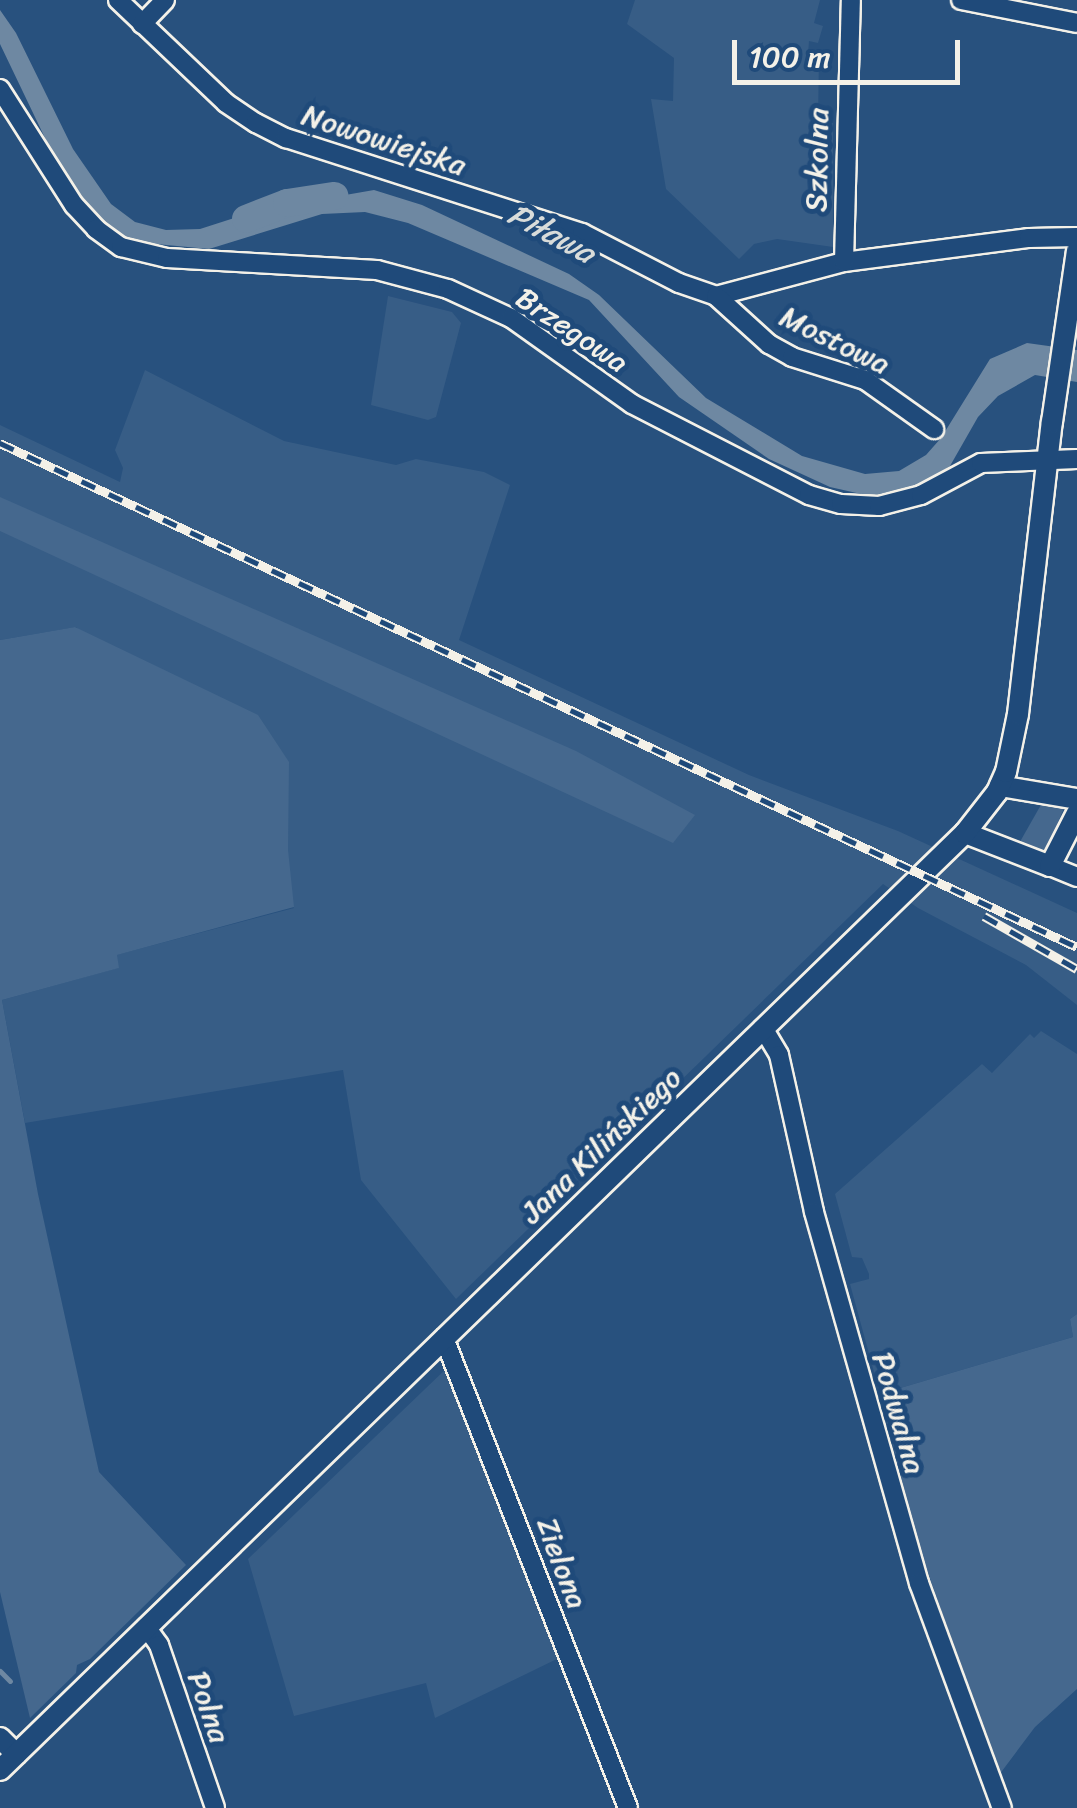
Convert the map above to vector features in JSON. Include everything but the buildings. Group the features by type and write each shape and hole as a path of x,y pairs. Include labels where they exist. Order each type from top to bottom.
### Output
{"street":[{"name":"Nowowiejska","path":"118,0 226,103 286,138 582,233 694,290 716,296"},
{"path":"142,24 164,0"},
{"name":"Szkolna","path":"844,262 851,0"},
{"path":"961,0 1077,23"},
{"name":"Brzegowa","path":"0,90 74,205 96,230 121,247 167,258 378,270 448,289 512,318 632,404 809,495 841,504 879,506 921,495 980,463 1077,459"},
{"path":"716,296 844,262 1028,238 1077,237"},
{"name":"Jana Kilińskiego","path":"0,1770 965,833 1000,786 1018,714 1047,461 1077,251"},
{"name":"Mostowa","path":"716,296 769,344 792,356 865,380 934,429"},
{"path":"1000,786 1077,799"},
{"path":"1050,866 1077,813"},
{"path":"965,833 1077,877"},
{"name":"Podwalna","path":"763,1028 779,1055 814,1212 919,1583 1002,1808"},
{"name":"Zielona","path":"444,1338 628,1808"},
{"name":"Polna","path":"146,1627 159,1644 214,1808"},
{"path":"0,1738 16,1754"}],"shaded area":[{"path":"635,0 820,0 814,23 823,26 818,43 809,41 808,55 819,56 818,121 833,123 833,247 777,239 754,244 739,259 666,189 651,99 673,101 674,58 627,24"},
{"path":"0,10 16,33 73,149 111,204 135,222 166,230 200,229 259,210 374,190 422,205 569,274 599,295 706,398 802,456 865,474 899,471 926,455 941,438 990,359 1027,343 1077,350 1077,382 1035,375 998,396 978,417 950,466 924,484 870,496 830,487 769,459 679,397 589,300 408,223 365,212 322,214 209,249 124,241 98,222 68,186 0,44"},
{"path":"388,296 452,312 461,323 436,417 428,420 371,405"},
{"path":"145,370 284,441 396,465 416,459 484,472 510,485 459,640 749,775 898,831 1077,913 1077,1005 1026,965 918,908 883,884 456,1299 361,1180 343,1070 25,1123 2,1000 118,968 116,955 294,908 76,627 0,640 0,425 120,482 123,468 115,450"},
{"path":"0,497 576,751 695,815 673,843 0,531"},
{"path":"75,627 258,715 289,762 288,850 294,907 117,955 119,968 2,1000 38,1194 99,1472 186,1565 90,1659 77,1665 76,1673 30,1718 0,1592 0,640"},
{"path":"1042,803 1064,808 1045,854 1017,847"},
{"path":"1041,1031 1077,1054 1077,1314 1070,1319 1073,1337 880,1394 850,1284 869,1279 869,1274 862,1258 852,1257 835,1194 982,1064 992,1073 1030,1034 1034,1038"},
{"path":"1077,1314 1077,1689 1035,1727 999,1775 918,1544 880,1394 1073,1337 1070,1319"},
{"path":"450,1365 563,1656 435,1718 426,1683 294,1716 248,1559"}],"waterway":[{"name":"Piława","path":"246,219 287,203 334,196"},
{"path":"0,1671 10,1681"}],"railway":[{"path":"0,443 1077,947"},
{"path":"984,916 1077,969"}]}
